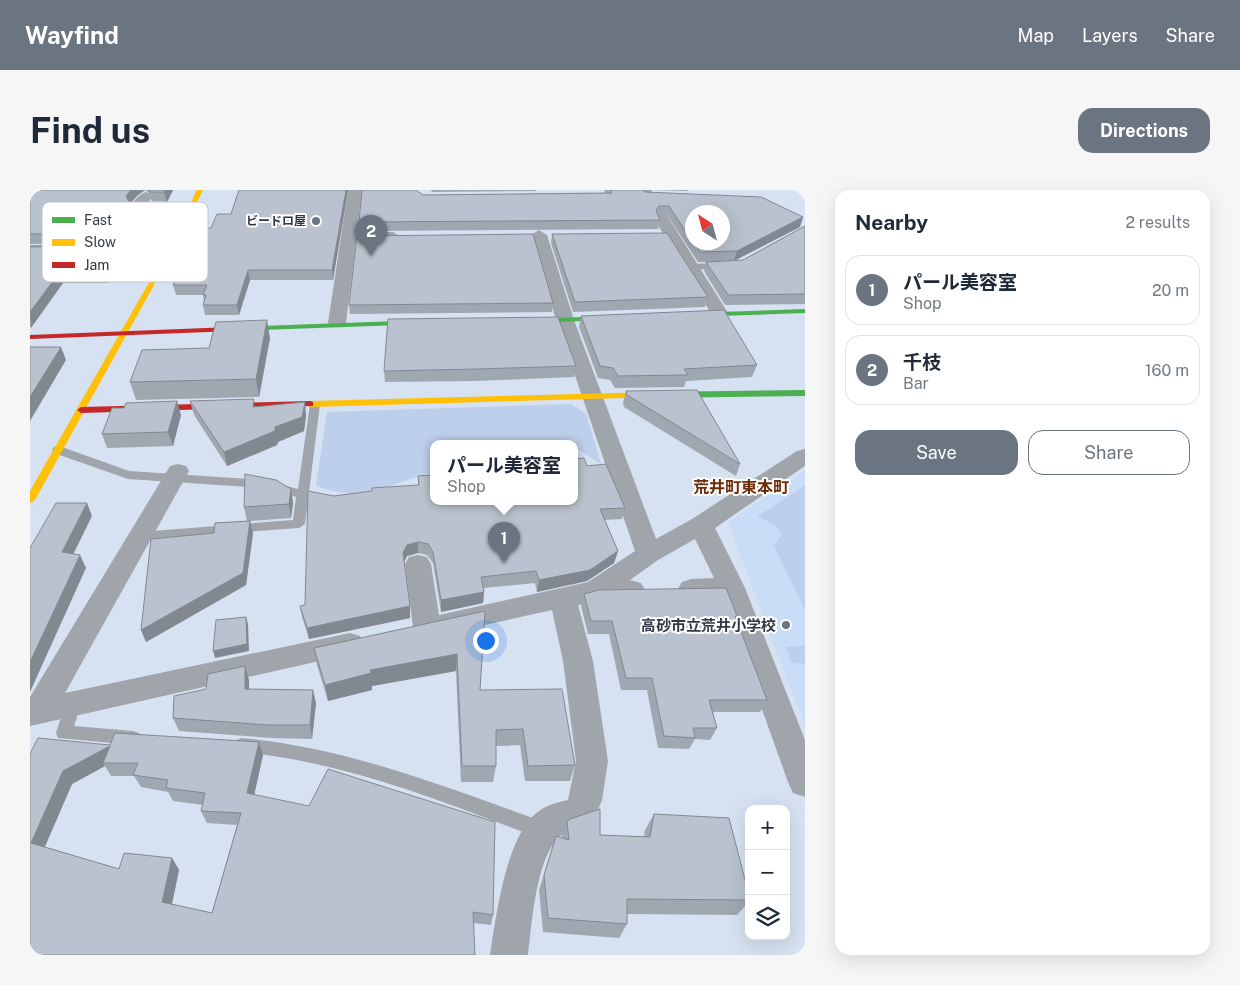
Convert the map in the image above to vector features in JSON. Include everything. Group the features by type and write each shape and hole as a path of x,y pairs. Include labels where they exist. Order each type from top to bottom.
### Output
{"street":[{"path":"194,202 200,190"},
{"path":"337,323 355,190"},
{"path":"646,193 668,196"},
{"path":"646,193 718,313"},
{"path":"141,202 146,196"},
{"path":"539,235 565,320 649,554"},
{"path":"652,235 671,235"},
{"path":"348,238 406,237"},
{"path":"30,500 153,282"},
{"path":"680,315 805,311"},
{"path":"505,321 632,317"},
{"path":"30,337 337,323 436,322"},
{"path":"81,410 593,396 805,394"},
{"path":"595,591 649,554 701,525 805,456"},
{"path":"34,712 175,475"},
{"path":"701,525 732,588 805,782"},
{"path":"418,564 427,627"},
{"path":"34,712 595,591 732,588"},
{"path":"509,955 516,901 533,846 550,822 580,814 585,800 592,761 578,661 563,598"}],"lane":[{"path":"690,267 736,266"},
{"path":"139,537 299,524 315,404"},
{"path":"58,450 128,476 175,475 263,484 324,500 333,500"},
{"path":"73,704 64,733 150,739"},
{"path":"226,744 264,746 371,767 544,831"}],"shaded area":[{"path":"571,404 586,414 601,464 578,450 578,440 430,440 430,473 375,490 346,493 331,491 316,485 327,412"},
{"name":"高砂市立荒井小学校","path":"805,470 805,727 728,522"},
{"path":"805,485 805,610 774,546 782,535 774,524 757,517"},
{"path":"805,645 805,664 792,663 786,647"}],"building":[{"path":"30,190 131,190 126,196 129,202 42,202 42,234 30,234"},
{"path":"150,190 166,190 164,192 149,192"},
{"path":"239,190 346,190 332,270 248,270 237,305 203,305 206,295 203,295 207,285 173,285 174,282 208,282 208,228 211,228 217,214 231,214"},
{"path":"362,190 416,190 423,195 612,193 611,190 643,190 645,192 761,197 803,217 737,251 700,252 699,250 730,250 730,205 685,205 685,230 669,206 659,206 656,210 660,220 359,222"},
{"path":"805,226 805,294 728,295 706,262 743,260"},
{"path":"667,233 708,297 575,302 552,234"},
{"path":"533,234 553,303 349,305 357,236"},
{"path":"30,247 42,247 42,282 52,282 30,312"},
{"path":"724,310 757,365 684,369 688,375 618,376 613,368 600,366 581,316"},
{"path":"558,317 576,366 384,371 388,319"},
{"path":"267,320 256,379 130,382 142,350 209,348 216,322"},
{"path":"30,347 61,347 30,397"},
{"path":"697,390 740,464 627,395 626,391"},
{"path":"254,399 253,407 305,402 302,417 275,427 275,431 224,452 190,401"},
{"path":"177,401 168,432 102,434 112,408 124,408 126,403"},
{"path":"584,458 587,466 606,464 625,508 600,509 618,551 590,570 539,580 536,571 481,577 484,592 441,600 433,552 428,544 418,542 407,545 403,553 410,606 307,628 300,606 305,605 308,491 334,496 372,491 372,488 419,485 418,476 430,475 430,505 578,505 578,459"},
{"path":"245,474 276,480 291,489 289,504 244,507"},
{"path":"56,503 87,503 62,552 80,555 30,662 30,548"},
{"path":"250,521 243,573 141,630 151,539 214,533 215,523"},
{"path":"726,588 767,700 709,700 717,728 693,728 695,738 664,736 652,678 626,678 612,621 591,621 584,594 599,590"},
{"path":"485,611 480,690 562,689 575,765 528,766 523,729 496,730 496,766 462,766 457,654 370,670 371,673 325,685 314,648"},
{"path":"246,617 247,644 213,651 216,620"},
{"path":"245,666 245,689 313,690 310,725 268,725 173,718 174,696 206,689 208,674"},
{"path":"115,733 259,742 247,793 309,806 328,769 495,822 493,915 473,912 475,955 30,955 30,754 38,738 110,745","holes":["110,746 103,763 138,763 133,775 168,780 166,788 205,793 201,811 241,813 212,913 162,902 172,858 124,853 119,869 31,843 63,771"]},
{"path":"600,809 600,835 650,837 654,814 729,818 745,880 745,900 627,899 627,924 548,918 544,875 556,836 569,840 567,822 570,819"}],"traffic: fast":[{"path":"689,315 805,311"},
{"path":"522,321 616,318"},
{"path":"231,329 426,322"},
{"path":"656,395 805,393"}],"traffic: slow":[{"path":"194,202 200,190"},
{"path":"30,500 152,282"},
{"path":"310,404 656,395"}],"traffic: jam":[{"path":"30,337 231,329"},
{"path":"81,410 310,404"}],"place":[{"name":"ビードロ屋","path":"316,221"},
{"name":"千枝","path":"371,256"},
{"name":"パール美容室","path":"504,563"},
{"name":"高砂市立荒井小学校","path":"786,625"}],"district":[{"name":"荒井町東本町","path":"741,487"}]}
